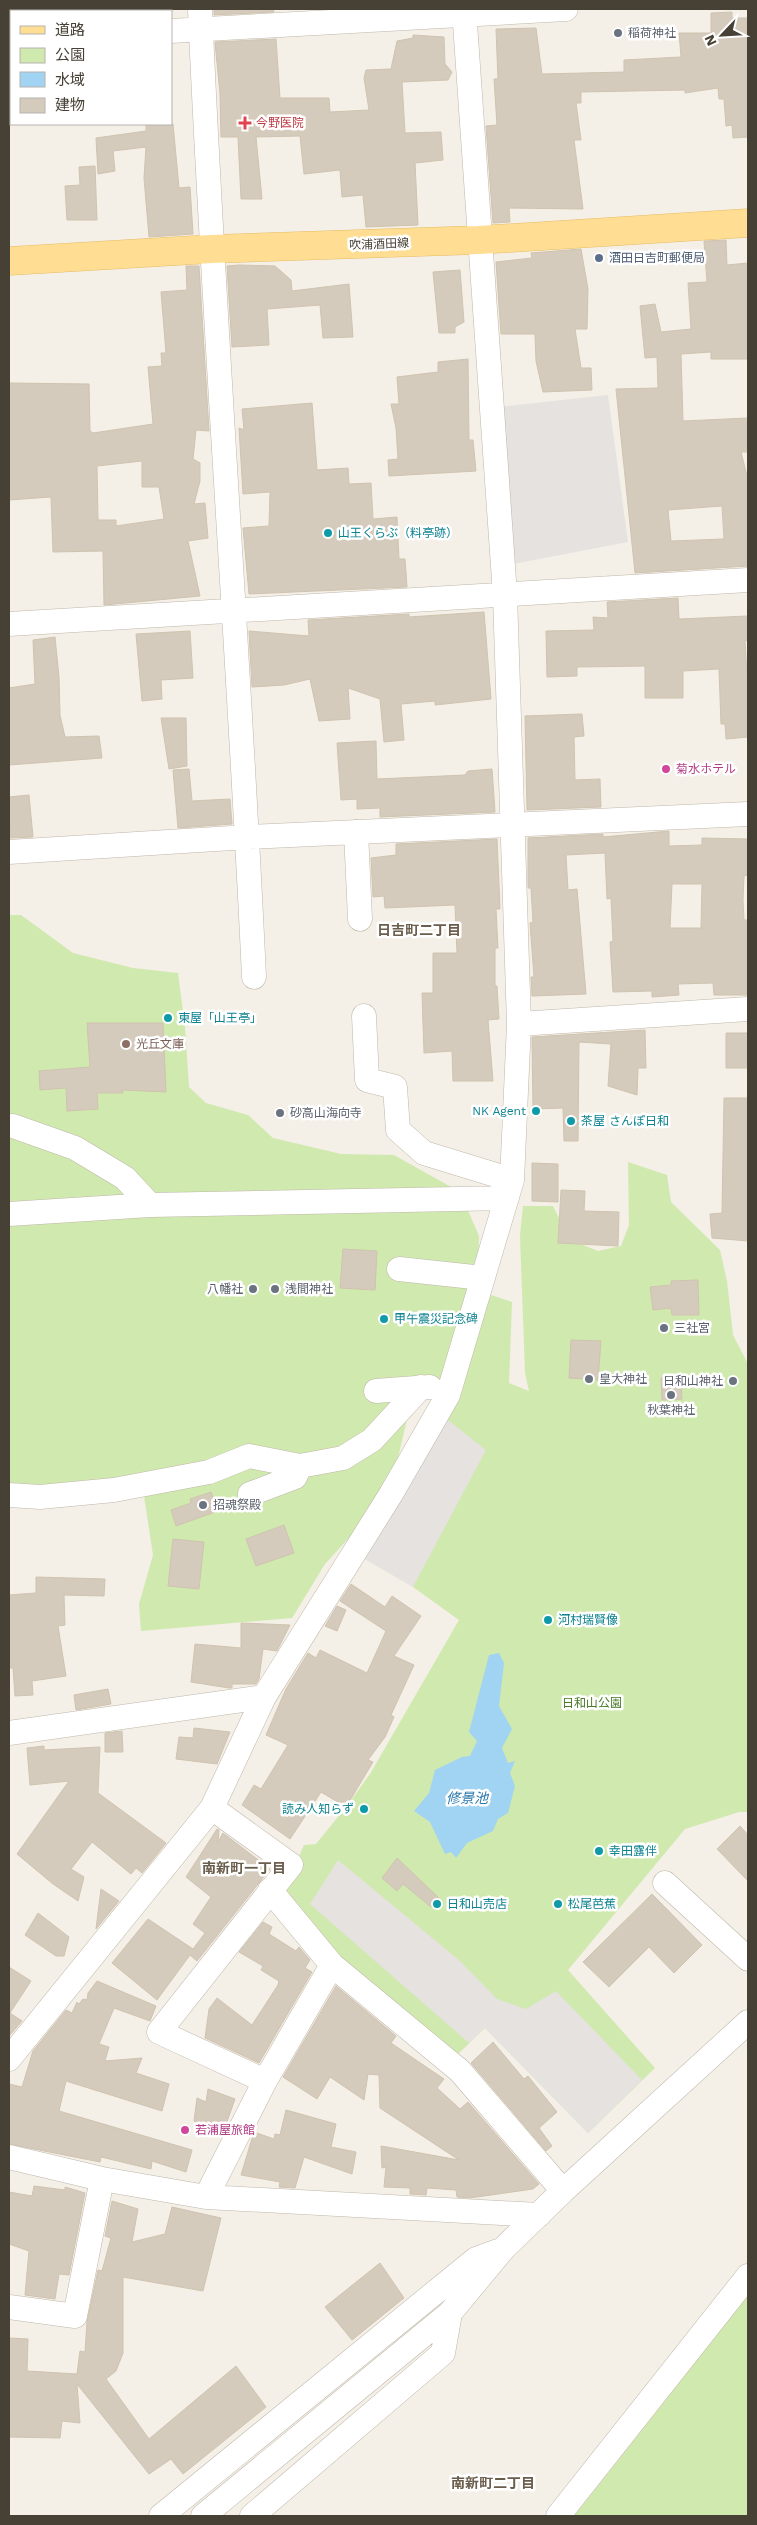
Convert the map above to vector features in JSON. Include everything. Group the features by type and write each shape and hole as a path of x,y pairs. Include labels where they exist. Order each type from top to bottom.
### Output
{"main road":[{"name":"吹浦酒田線","path":"9,261 211,249 479,240 748,223"}],"street":[{"path":"172,31 200,20 566,9"},
{"path":"9,2058 212,1808 264,1697 391,1494 450,1388 509,1189 519,1024 505,595 464,12"},
{"path":"200,20 211,249 248,837 254,977"},
{"path":"9,624 748,580"},
{"path":"9,852 248,837 748,814"},
{"path":"356,832 360,919"},
{"path":"519,1024 748,1009"},
{"path":"364,1016 367,1080 395,1087 398,1130 424,1152 509,1189"},
{"path":"13,1126 75,1148 126,1178 150,1205"},
{"path":"9,1214 150,1205 509,1189"},
{"path":"399,1269 483,1278"},
{"path":"376,1391 421,1387 450,1388"},
{"path":"9,1495 40,1497 114,1490 209,1472 248,1456 300,1466 343,1458 372,1440 421,1387"},
{"path":"250,1494 295,1477 300,1466"},
{"path":"9,1733 264,1697"},
{"path":"212,1808 291,1865 159,2032 265,2080"},
{"path":"665,1883 748,1959"},
{"path":"270,1890 332,1965 460,2071 563,2191"},
{"path":"206,2197 265,2080 332,1965"},
{"path":"203,2516 450,2313 504,2248 563,2191 748,2022"},
{"path":"9,2157 102,2179 206,2197 539,2215"},
{"path":"9,2308 75,2316 102,2179"},
{"path":"161,2516 476,2259 504,2248"},
{"path":"558,2516 748,2276"},
{"path":"252,2516 443,2352 450,2313"}],"green space":[{"path":"9,915 21,915 73,953 133,968 178,973 185,1027 189,1087 206,1103 248,1115 273,1138 341,1154 394,1155 460,1192 479,1236 478,1271 444,1376 409,1411 396,1466 370,1515 325,1564 292,1618 141,1631 139,1604 153,1555 144,1496 9,1504"},
{"name":"日和山公園","path":"628,1162 667,1175 671,1202 720,1250 727,1281 733,1335 748,1364 748,1812 739,1812 685,1829 568,1970 655,2068 588,2133 485,2028 456,2056 343,1965 286,1895 286,1885 304,1845 316,1844 370,1774 459,1620 413,1587 440,1414 491,1295 512,1302 509,1383 529,1391 525,1373 520,1235 523,1206 553,1206 570,1240 598,1251 621,1246 629,1225"},
{"path":"748,2295 748,2516 574,2516"}],"shaded area":[{"path":"608,395 628,542 513,564 499,407"},
{"path":"440,1414 486,1450 413,1587 354,1553"},
{"path":"338,1860 459,1960 497,1999 526,2009 556,1991 642,2080 588,2133 485,2028 469,2043 310,1904"}],"water":[{"name":"修景池","path":"499,1653 504,1663 499,1706 512,1729 502,1748 508,1763 515,1761 510,1773 515,1786 508,1813 498,1819 493,1831 467,1843 456,1858 451,1852 445,1854 430,1822 414,1811 429,1793 435,1770 462,1757 470,1756 477,1741 469,1732 489,1655"}],"building":[{"path":"214,9 273,9 274,12 214,15"},
{"path":"732,12 732,18 748,18 748,137 733,138 732,125 726,126 724,99 719,99 718,88 685,93 685,90 581,92 581,103 576,103 581,140 574,140 583,209 509,208 510,222 493,223 486,126 497,125 494,79 498,79 496,29 536,28 542,74 624,72 624,60 681,57 679,33 711,33 711,13"},
{"path":"413,35 444,37 445,64 452,72 448,80 402,82 405,133 441,132 443,160 415,163 418,225 366,227 363,195 342,197 340,170 304,174 300,136 256,137 262,199 241,199 238,137 221,137 220,94 215,42 276,39 280,98 329,98 330,112 369,110 364,78 366,70 391,69 397,41 413,38"},
{"path":"173,124 179,188 190,187 193,234 149,237 144,178 146,147 113,151 115,171 98,174 96,138 146,131 146,125"},
{"path":"95,166 97,220 67,220 65,186 80,185 79,167"},
{"path":"726,240 727,265 748,263 748,359 711,359 711,352 681,354 683,421 748,418 748,452 741,452 748,480 748,566 635,573 616,389 658,388 657,357 645,358 640,306 655,304 661,332 691,329 688,283 707,282 704,241","holes":["722,506 724,539 671,541 668,510"]},
{"path":"581,249 588,289 587,329 575,329 581,368 591,368 592,390 543,392 536,361 535,334 501,334 496,262 532,258 531,253"},
{"path":"186,266 199,266 209,431 196,430 193,459 200,463 200,481 194,504 205,503 208,538 188,541 200,596 104,605 103,551 53,552 51,497 9,500 9,383 89,384 90,431 93,433 153,424 148,367 162,366 161,353 166,353 161,292 187,290","holes":["142,461 142,487 159,487 164,519 116,526 116,520 98,520 97,466"]},
{"path":"227,266 275,266 291,280 292,291 349,284 353,337 323,338 320,305 267,309 269,345 232,347"},
{"path":"460,270 464,322 455,327 455,333 439,333 433,272"},
{"path":"468,359 469,440 473,440 476,471 389,476 388,460 398,459 396,428 391,404 399,404 397,377 438,372 438,362"},
{"path":"312,403 317,470 348,468 349,484 371,483 373,519 397,517 399,559 405,559 407,587 249,594 243,528 269,526 270,492 243,494 239,428 244,430 242,409"},
{"path":"678,598 679,619 748,616 748,640 745,641 748,737 726,739 725,724 721,724 719,669 683,671 683,698 645,698 645,666 577,667 577,676 547,677 546,631 594,630 593,617 608,618 607,602"},
{"path":"484,612 491,699 435,705 435,701 401,704 404,740 384,742 380,699 348,688 350,719 319,721 310,679 284,685 252,687 249,631 309,636 308,620 409,614 409,617"},
{"path":"190,631 193,678 161,680 162,699 142,701 136,634"},
{"path":"55,637 60,715 65,737 99,736 102,758 9,765 9,688 35,684 33,640"},
{"path":"582,714 584,736 574,737 575,780 600,779 601,807 527,810 525,716"},
{"path":"161,718 186,718 187,766 169,769"},
{"path":"376,741 377,779 465,775 468,771 492,769 495,812 380,817 380,808 357,809 357,799 341,800 337,743"},
{"path":"189,769 192,801 230,799 232,824 178,828 173,770"},
{"path":"29,795 33,837 10,838 9,797"},
{"path":"669,831 669,846 702,845 702,838 748,839 748,875 744,876 743,900 744,920 748,920 748,995 714,995 713,983 678,984 679,995 652,997 652,991 613,992 610,942 613,941 611,898 607,899 605,853 566,855 568,890 577,889 586,994 532,996 531,977 534,977 530,923 533,922 531,888 528,888 528,838 603,834 603,837","holes":["672,884 702,884 701,928 670,928"]},
{"path":"497,839 500,909 496,909 498,948 495,948 495,986 497,986 499,1019 488,1020 493,1081 453,1081 452,1051 424,1053 422,993 433,993 433,953 457,953 455,905 385,908 384,896 373,897 371,858 396,855 396,844"},
{"name":"光丘文庫","path":"87,1023 163,1023 166,1092 122,1090 123,1093 97,1093 98,1109 67,1111 66,1088 40,1090 39,1071 90,1067"},
{"path":"645,1030 646,1068 638,1068 637,1095 608,1086 611,1044 579,1042 578,1141 564,1141 563,1108 533,1109 532,1037"},
{"path":"726,1033 748,1033 748,1068 726,1068"},
{"path":"724,1098 748,1098 748,1241 712,1238 710,1214 722,1213"},
{"path":"532,1163 558,1164 558,1202 532,1201"},
{"path":"561,1190 585,1191 584,1211 619,1212 618,1246 558,1243"},
{"path":"343,1249 377,1251 375,1290 340,1288"},
{"path":"698,1280 699,1315 672,1315 671,1308 653,1310 650,1287 671,1285 671,1281"},
{"path":"571,1340 601,1341 598,1380 569,1378"},
{"path":"681,1377 682,1399 662,1400 661,1378"},
{"path":"211,1492 218,1511 176,1526 171,1510 191,1503 190,1499"},
{"path":"284,1525 294,1553 256,1566 246,1539"},
{"path":"173,1539 204,1542 199,1589 168,1586"},
{"path":"36,1577 105,1579 104,1596 64,1595 65,1625 58,1626 66,1676 32,1681 33,1695 15,1696 13,1668 9,1668 9,1595 36,1593"},
{"path":"351,1584 385,1607 392,1596 421,1616 394,1656 414,1665 391,1715 394,1717 385,1737 368,1760 373,1762 346,1807 321,1792 290,1839 242,1805 254,1785 261,1789 288,1745 266,1735 286,1689 308,1653 316,1658 320,1650 367,1673 386,1631 340,1601"},
{"path":"337,1606 346,1610 337,1631 325,1626"},
{"path":"241,1623 290,1625 277,1651 263,1649 259,1679 256,1684 232,1684 232,1688 229,1688 191,1682 195,1644 241,1648"},
{"path":"108,1689 111,1704 76,1710 74,1695"},
{"path":"194,1728 230,1732 217,1764 176,1759 179,1737 193,1738"},
{"path":"122,1731 123,1752 105,1752 105,1733"},
{"path":"44,1746 44,1750 100,1747 98,1793 166,1843 142,1873 136,1868 131,1874 92,1842 71,1869 84,1877 78,1901 53,1884 17,1854 69,1781 30,1785 27,1748"},
{"path":"740,1826 748,1835 748,1881 717,1849"},
{"path":"217,1829 219,1830 218,1842 223,1833 270,1869 197,1961 190,1955 157,2000 112,1963 148,1919 193,1949 205,1933 193,1924 211,1897 186,1877"},
{"path":"397,1858 439,1898 431,1907 403,1884 397,1891 382,1878"},
{"path":"101,1889 119,1901 96,1929"},
{"path":"652,1894 702,1945 674,1973 649,1947 609,1987 583,1962"},
{"path":"38,1913 69,1937 64,1956 56,1956 25,1935"},
{"path":"263,1922 272,1927 269,1934 296,1951 299,1947 310,1960 305,1968 312,1972 259,2063 205,2038 209,2009 217,1998 252,2025 278,1985 279,1981 261,1970 263,1966 239,1952"},
{"path":"9,1967 31,1981 10,2013 22,2021 10,2035"},
{"path":"97,1981 156,2006 150,2021 114,2008 99,2044 109,2047 105,2061 142,2058 136,2073 169,2084 162,2111 66,2081 59,2111 192,2150 186,2172 152,2161 151,2169 101,2157 100,2162 9,2144 9,2084 22,2087 33,2051 66,2010 72,2013 77,2002 79,2004 83,1999 87,2000 88,1993"},
{"path":"336,1986 396,2036 391,2043 444,2079 437,2088 460,2109 468,2102 539,2184 533,2189 470,2198 457,2197 456,2190 427,2188 426,2195 410,2194 410,2188 384,2187 386,2167 382,2168 381,2146 459,2160 380,2108 379,2075 368,2074 364,2100 330,2077 317,2099 283,2077"},
{"path":"493,2042 524,2079 528,2076 557,2112 539,2128 552,2146 546,2151 471,2063"},
{"path":"208,2089 235,2099 224,2130 194,2121 197,2098 206,2102"},
{"path":"286,2110 336,2124 331,2147 356,2152 352,2174 304,2157 295,2188 279,2187 280,2182 241,2175 254,2132 274,2139 275,2134 280,2135"},
{"path":"34,2186 65,2190 65,2187 85,2193 69,2275 59,2274 55,2299 25,2295 29,2251 9,2244 9,2192 32,2196"},
{"path":"112,2201 138,2209 132,2242 165,2234 172,2207 221,2218 203,2291 123,2277 123,2353 116,2371 106,2379 149,2439 236,2366 266,2407 183,2474 171,2459 149,2474 77,2384 80,2423 62,2421 60,2438 9,2437 9,2338 28,2339 27,2371 77,2374 80,2351 85,2352 87,2322 98,2270 102,2271 111,2238 105,2236"},
{"path":"380,2263 404,2298 352,2340 325,2307"}],"place":[{"name":"稲荷神社","path":"618,33"},
{"name":"今野医院","path":"245,123"},
{"name":"酒田日吉町郵便局","path":"599,258"},
{"name":"山王くらぶ（料亭跡）","path":"328,533"},
{"name":"菊水ホテル","path":"666,769"},
{"name":"東屋「山王亭」","path":"168,1018"},
{"name":"光丘文庫","path":"126,1044"},
{"name":"NK Agent","path":"536,1111"},
{"name":"砂高山海向寺","path":"280,1113"},
{"name":"茶屋 さんぽ日和","path":"571,1121"},
{"name":"八幡社","path":"253,1289"},
{"name":"浅間神社","path":"275,1289"},
{"name":"甲午震災記念碑","path":"384,1319"},
{"name":"三社宮","path":"664,1328"},
{"name":"皇大神社","path":"589,1379"},
{"name":"日和山神社","path":"733,1381"},
{"name":"秋葉神社","path":"671,1395"},
{"name":"招魂祭殿","path":"203,1505"},
{"name":"河村瑞賢像","path":"548,1620"},
{"name":"読み人知らず","path":"364,1809"},
{"name":"幸田露伴","path":"599,1851"},
{"name":"日和山売店","path":"437,1904"},
{"name":"松尾芭蕉","path":"558,1904"},
{"name":"若浦屋旅館","path":"185,2130"}],"district":[{"name":"日吉町二丁目","path":"419,930"},
{"name":"南新町一丁目","path":"244,1868"},
{"name":"南新町二丁目","path":"493,2483"}]}
